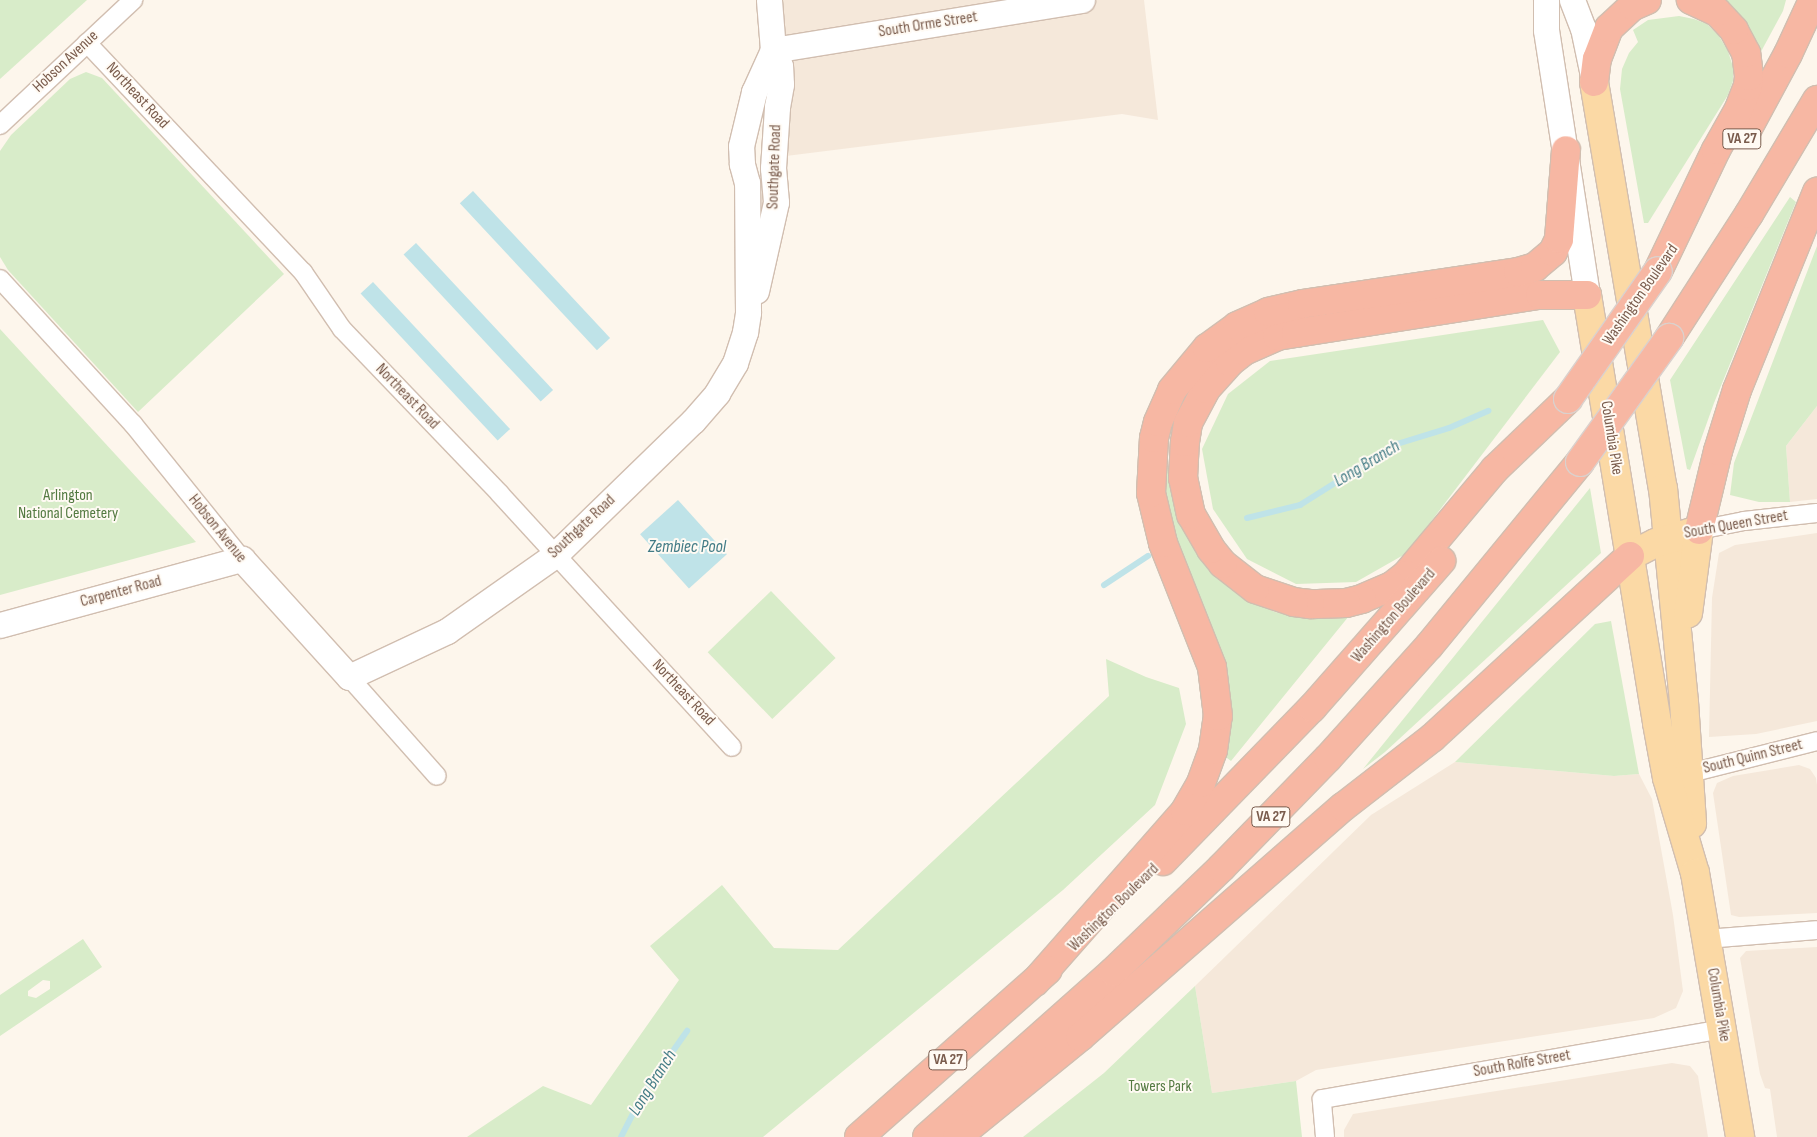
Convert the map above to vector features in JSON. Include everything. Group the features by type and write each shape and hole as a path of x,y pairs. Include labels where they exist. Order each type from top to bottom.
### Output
{"highway":[{"path":"1594,82 1597,60 1609,28 1633,6 1647,0"},
{"path":"1658,271 1716,150 1739,109 1750,76 1746,53 1734,30 1717,12 1691,0"},
{"name":"Washington Boulevard","path":"859,1137 1035,982 1198,828 1318,701 1464,535 1568,399 1658,271 1733,155 1788,54 1813,0"},
{"name":"VA 27","path":"927,1137 1113,972 1221,868 1314,772 1429,646 1580,462 1669,338 1750,214 1817,100"},
{"path":"1035,982 1185,811 1202,783 1213,750 1218,716 1212,667 1158,527 1151,494 1154,438 1158,422 1172,390 1207,348 1237,326 1268,312 1302,304 1518,272 1535,267 1553,252 1559,239 1566,150"},
{"path":"1699,530 1718,451 1737,390 1817,192"},
{"path":"1568,399 1495,470 1406,575 1392,586 1362,599 1346,603 1310,604 1294,602 1255,589 1239,578 1217,556 1200,533 1191,515 1183,478 1184,442 1188,424 1206,389 1230,362 1244,351 1277,336 1533,296 1587,295"},
{"path":"957,1137 1080,1037 1343,807 1432,738 1630,556"}],"main road":[{"name":"Columbia Pike","path":"1594,82 1663,488 1690,773 1694,873"},
{"name":"Columbia Pike","path":"1587,295 1667,778 1694,873 1740,1137"},
{"name":"South Queen Street","path":"1630,556 1668,538 1699,530"},
{"path":"1684,702 1688,612 1699,530"}],"street":[{"name":"Hobson Avenue","path":"0,125 133,0"},
{"name":"Southgate Road","path":"748,312 760,282 776,202 773,168 777,107 781,84 780,66 773,50 769,0"},
{"name":"South Orme Street","path":"773,50 1082,0"},
{"name":"Columbia Pike","path":"1546,0 1546,30 1587,295"},
{"name":"Columbia Pike","path":"1572,0 1583,28 1594,82"},
{"name":"Northeast Road","path":"86,43 303,272 342,329 555,555 732,747"},
{"name":"Southgate Road","path":"349,676 447,631 555,555 693,421 717,393 735,363 745,332 748,312 747,183 742,164 741,146 751,100 773,50"},
{"name":"Hobson Avenue","path":"0,279 133,424 242,559 437,776"},
{"name":"South Queen Street","path":"1699,530 1744,521 1817,513"},
{"name":"Carpenter Road","path":"0,625 242,559"},
{"name":"South Quinn Street","path":"1690,773 1817,741"},
{"path":"1706,938 1817,930"},
{"name":"South Rolfe Street","path":"1324,1137 1322,1099 1722,1029"}],"shaded area":[{"path":"769,0 1144,0 1158,120 1122,114 786,156"},
{"path":"1817,406 1817,499 1790,502 1786,446"},
{"path":"1817,533 1817,721 1756,734 1709,737 1712,598 1719,553 1735,545"},
{"path":"1455,762 1614,776 1639,774 1652,799 1673,915 1683,991 1676,1008 1654,1018 1316,1070 1296,1081 1212,1093 1195,986 1371,815"},
{"path":"1799,765 1810,769 1816,778 1817,785 1817,913 1739,917 1731,915 1713,793 1717,783 1733,776"},
{"path":"1817,947 1817,1137 1777,1137 1770,1089 1765,1088 1760,1074 1740,958 1746,951"},
{"path":"1672,1063 1690,1066 1698,1076 1708,1137 1344,1137 1344,1130 1353,1114"}],"green space":[{"path":"0,0 87,0 0,79"},
{"path":"1723,0 1786,0 1783,11 1757,59"},
{"path":"1679,16 1707,24 1719,36 1728,51 1733,67 1733,81 1728,95 1648,223 1644,223 1620,89 1622,69 1629,53 1638,42 1633,30 1648,20"},
{"path":"86,72 102,78 284,274 138,412 8,270 0,257 0,151 11,135 70,79"},
{"path":"1790,197 1796,202 1714,403 1690,470 1687,469 1670,380"},
{"path":"1817,246 1817,406 1786,446 1790,502 1759,502 1730,495 1734,463"},
{"path":"1543,320 1560,352 1407,553 1356,582 1296,584 1247,559 1213,509 1202,449 1228,394 1270,361"},
{"name":"Arlington National Cemetery","path":"0,329 196,542 0,595"},
{"path":"1160,464 1169,466 1175,502 1198,552 1221,581 1247,599 1275,612 1308,619 1349,616 1231,761 1223,755 1163,518"},
{"path":"1590,488 1601,553 1385,752 1363,769"},
{"path":"771,591 836,658 772,719 708,652"},
{"path":"1611,621 1639,774 1614,776 1455,762 1595,624"},
{"path":"1106,659 1146,677 1179,688 1186,724 1155,805 1063,890 763,1137 467,1137 543,1086 591,1105 679,980 650,946 722,885 774,948 838,950 1109,696"},
{"path":"83,939 102,967 0,1036 0,995","holes":["43,980 50,981 50,989 36,998 28,996 28,991"]},
{"name":"Towers Park","path":"1195,986 1212,1093 1296,1081 1302,1137 1023,1137 1104,1073"}],"water":[{"path":"473,191 610,338 597,350 460,203"},
{"path":"416,243 553,390 541,402 404,255"},
{"path":"373,282 510,429 498,441 361,294"},
{"name":"Zembiec Pool","path":"678,500 727,554 689,588 640,534"}],"waterway":[{"name":"Long Branch","path":"1247,518 1300,505 1397,444 1449,428 1488,411"},
{"name":"Long Branch","path":"1104,585 1148,556"},
{"name":"Long Branch","path":"621,1137 644,1092 687,1031"}]}
